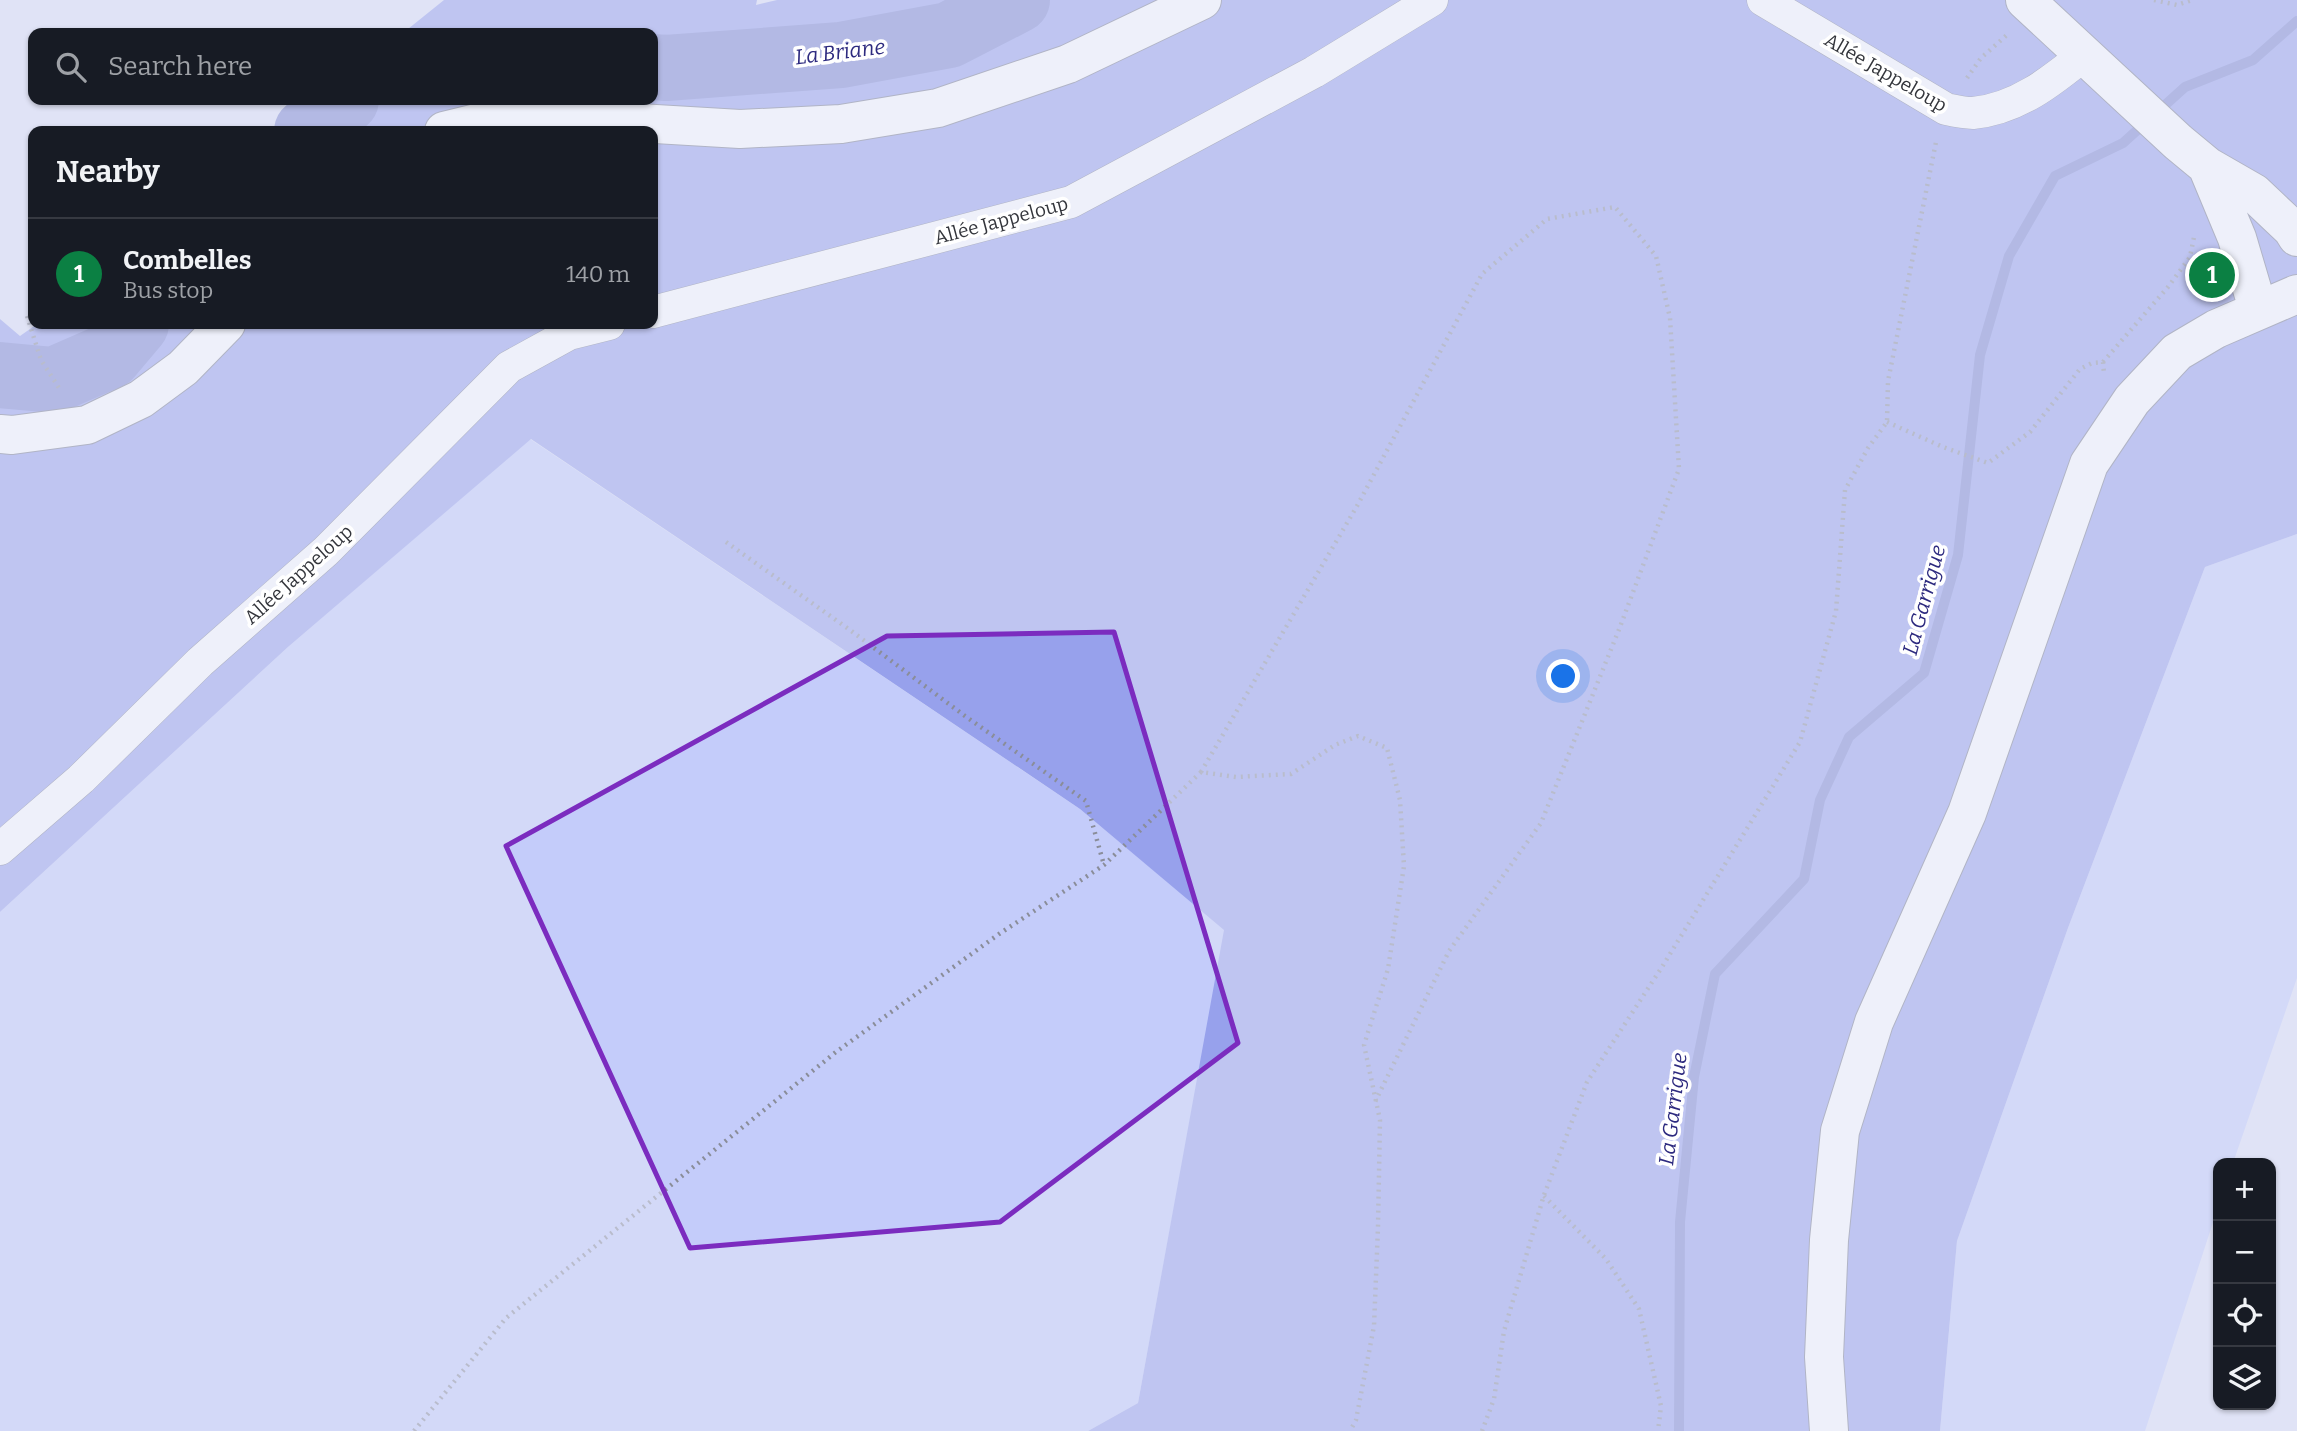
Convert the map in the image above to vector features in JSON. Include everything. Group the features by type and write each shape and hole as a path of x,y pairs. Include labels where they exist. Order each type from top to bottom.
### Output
{"main road":[{"path":"464,126 489,120 554,118 740,129 841,124 938,108 1068,64 1202,0"},
{"path":"2028,3 2178,142 2207,166 2254,193 2297,237"},
{"path":"2207,166 2237,238 2258,309"},
{"path":"1829,1431 1824,1357 1829,1240 1840,1130 1874,1022 1967,813 2089,464 2132,400 2178,352 2216,329 2297,294"},
{"path":"0,434 12,435 87,425 141,398 183,368 221,329"}],"street":[{"name":"Allée Jappeloup","path":"658,311 1071,202 1314,72 1432,0"},
{"name":"Allée Jappeloup","path":"1763,0 1946,110 1972,113 2004,107 2045,86 2085,54"},
{"name":"Allée Jappeloup","path":"0,849 81,779 200,662 326,551 509,367 569,334 589,329"}],"path":[{"path":"2154,0 2177,5 2192,0"},
{"path":"1482,1431 1494,1399 1504,1331 1544,1195 1587,1082 1662,967 1800,742 1836,611 1845,490 1886,422 1888,381 1932,155 1946,110 1981,58 2013,29 2028,3"},
{"path":"414,1431 506,1318 836,1052 999,934 1104,865 1201,772 1357,506 1482,274 1547,219 1615,207 1656,256 1670,318 1679,469 1620,627 1541,823 1449,951 1374,1103"},
{"path":"2103,362 2168,288 2190,257 2194,234"},
{"path":"31,329 41,359 62,392"},
{"path":"1886,422 1988,463 2030,432 2080,369 2092,363"},
{"path":"726,542 1086,802 1104,865"},
{"path":"1201,772 1236,777 1291,774 1335,745 1359,736 1387,748 1400,800 1405,866 1388,969 1364,1045 1374,1103 1380,1120 1378,1227 1374,1326 1356,1420 1350,1431"},
{"path":"1544,1195 1606,1259 1639,1309 1661,1406 1658,1431"}],"highlighted area":[{"path":"1114,632 1238,1043 1000,1222 690,1248 506,846 887,636"}],"shaded area":[{"path":"444,0 757,0 756,5 777,0 2297,0 2297,534 2205,567 2068,928 1957,1241 1940,1431 1088,1431 1138,1403 1224,930 1080,809 531,439 288,647 0,912 0,319 20,336 30,329 658,329 658,126 291,126 317,105 658,105 658,28 409,28"},
{"path":"530,439 1080,809 1225,930 1138,1403 1088,1431 0,1431 0,912 288,647"},
{"path":"2297,534 2297,978 2235,1158 2213,1158 2213,1222 2145,1431 1940,1431 1957,1241 2068,928 2205,567"}],"waterway":[{"name":"La Briane","path":"658,67 841,55 949,35 1017,0"},
{"name":"La Garrigue","path":"1679,1431 1680,1222 1694,1077 1715,974 1804,879 1820,800 1849,737 1924,673 1958,555 1980,355 2009,256 2055,176 2123,143 2185,87 2253,60 2297,21"},
{"name":"La Briane","path":"313,126 340,105"},
{"name":"La Briane","path":"0,375 54,380 109,356 132,329"}],"place":[{"name":"Combelles","path":"2212,275"}]}
